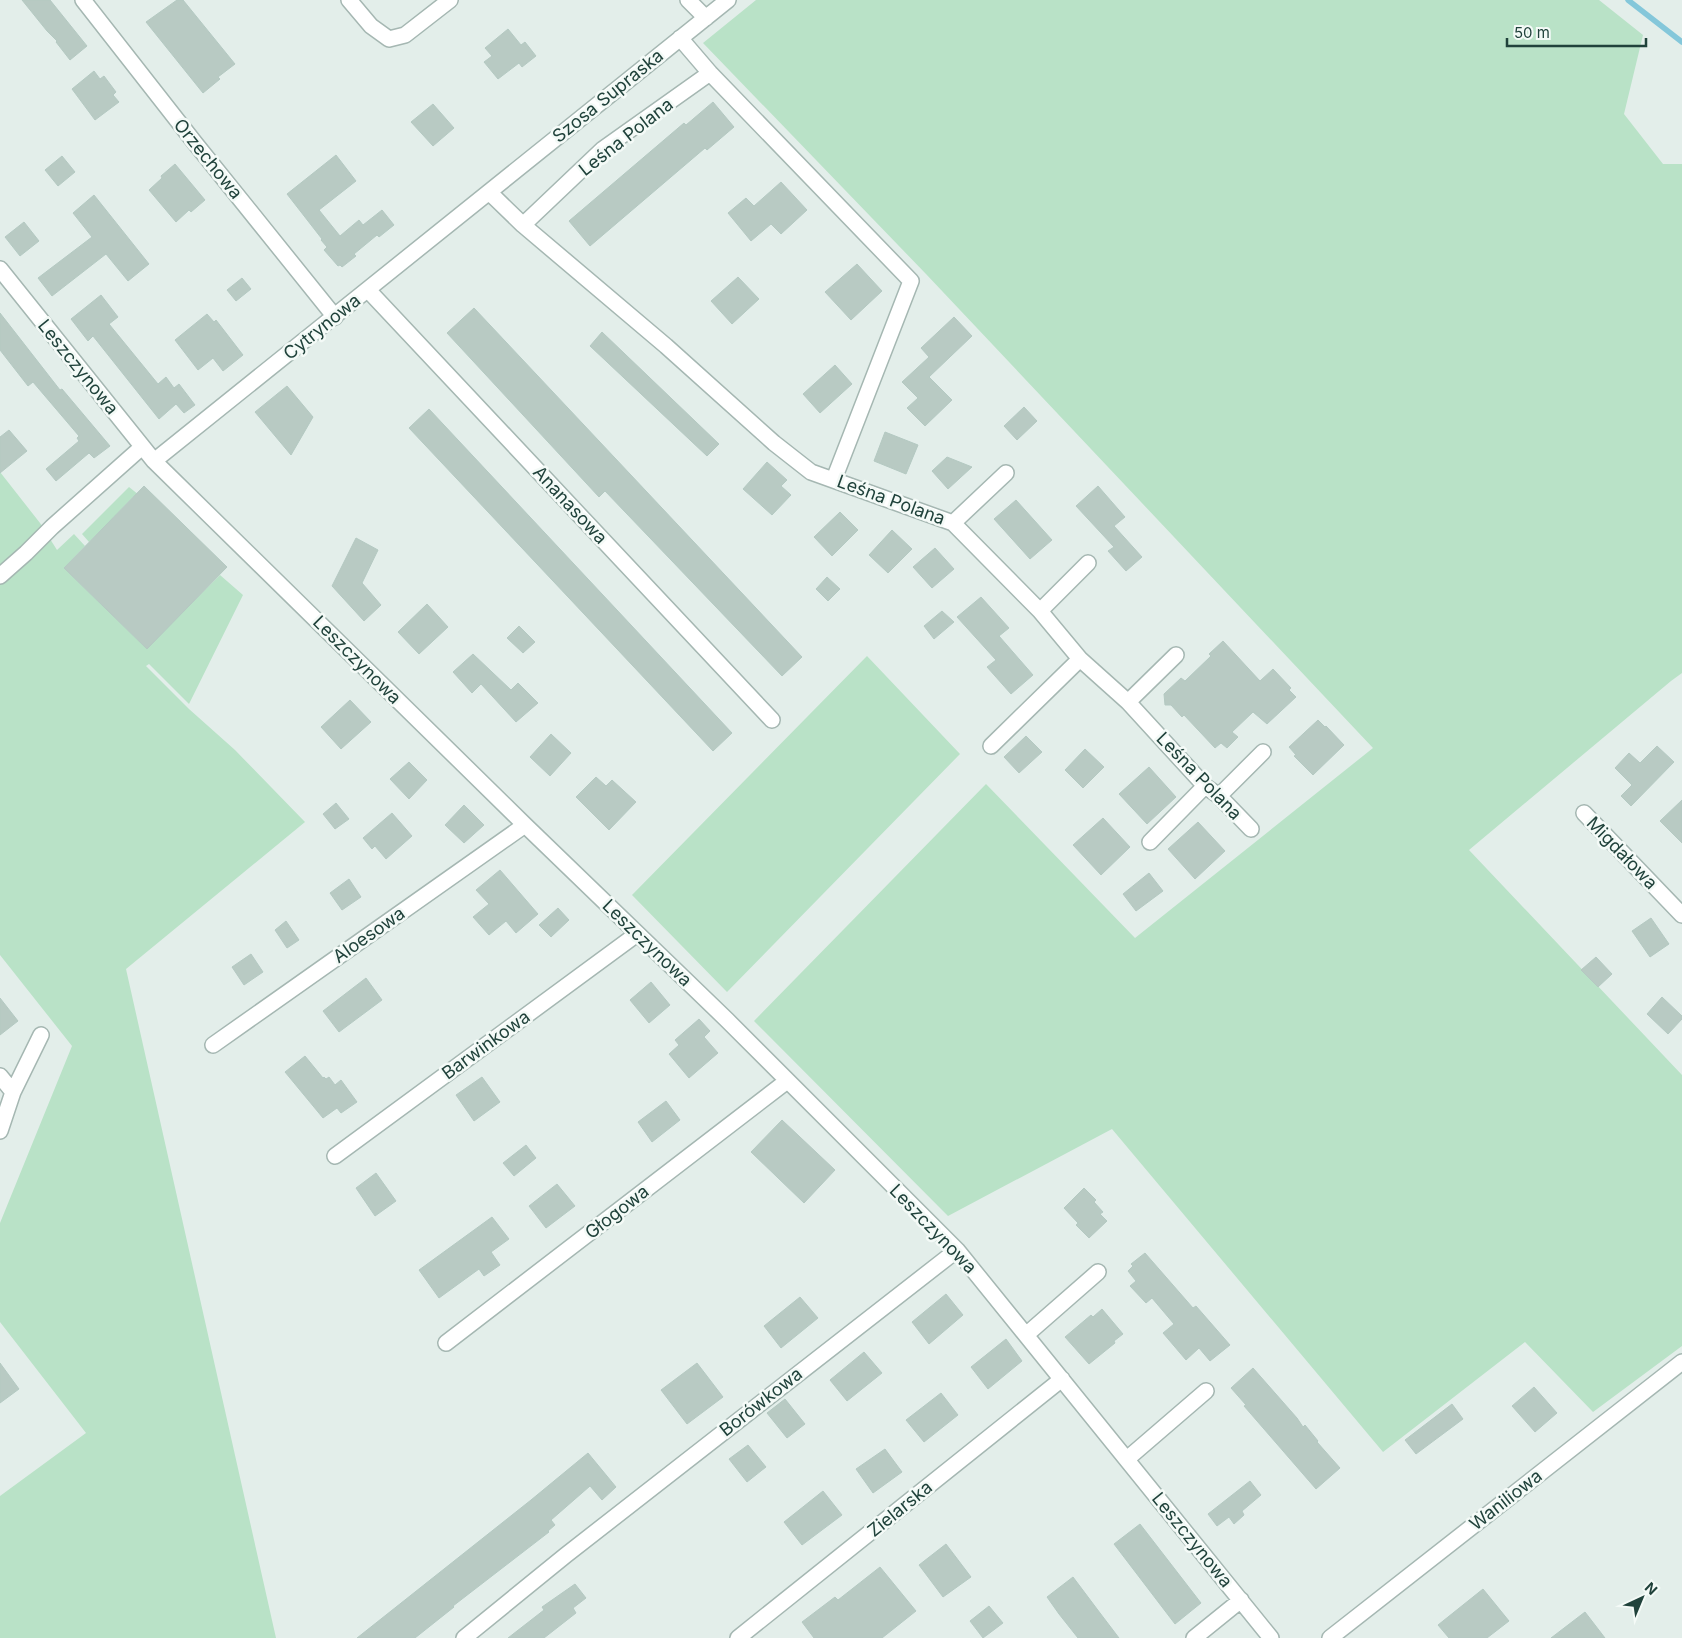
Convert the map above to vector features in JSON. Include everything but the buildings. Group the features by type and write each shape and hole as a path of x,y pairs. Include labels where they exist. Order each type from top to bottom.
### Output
{"street":[{"name":"Orzechowa","path":"83,0 335,317"},
{"path":"349,0 371,26 389,39 405,35 450,0"},
{"path":"688,0 706,18"},
{"name":"Szosa Supraska","path":"489,192 728,0"},
{"path":"680,38 710,73 911,282 834,480"},
{"name":"Leśna Polana","path":"523,225 603,149 710,73"},
{"name":"Cytrynowa","path":"154,461 489,192"},
{"name":"Leśna Polana","path":"489,192 523,225 666,346 774,443 811,472 953,523 1040,611 1080,659 1128,702 1205,786 1219,796 1251,829"},
{"name":"Leszczynowa","path":"0,269 154,461 727,1020 957,1250 1271,1638"},
{"name":"Ananasowa","path":"368,290 772,720"},
{"path":"0,576 52,526 142,447"},
{"path":"953,523 1006,473"},
{"path":"1040,611 1088,563"},
{"path":"1128,702 1176,656"},
{"path":"991,746 1080,659"},
{"path":"1219,796 1263,752"},
{"path":"1150,842 1205,786"},
{"name":"Migdałowa","path":"1584,813 1682,915"},
{"name":"Aloesowa","path":"213,1045 525,825"},
{"name":"Barwinkowa","path":"335,1156 638,934"},
{"path":"0,1130 13,1092 41,1035"},
{"path":"0,1076 13,1092"},
{"name":"Głogowa","path":"446,1343 787,1081"},
{"name":"Borówkowa","path":"464,1638 566,1555 957,1250"},
{"path":"1026,1335 1098,1272"},
{"name":"Waniliowa","path":"1330,1638 1682,1362"},
{"name":"Zielarska","path":"738,1638 1062,1379"},
{"path":"1127,1460 1206,1391"},
{"path":"1194,1638 1241,1600"}],"green space":[{"path":"756,0 1599,0 1643,35 1624,114 1663,164 1682,164 1682,673 1469,850 1682,1075 1682,1346 1593,1412 1525,1342 1383,1452 1112,1129 948,1216 754,1021 986,784 1135,938 1373,748 926,274 703,43"},
{"path":"0,472 40,523 57,550 74,534 85,546 64,568 146,648 220,575 243,595 189,704 149,664 146,666 189,709 235,750 305,822 126,969 276,1638 0,1638 0,1496 86,1433 0,1322 0,1223 72,1046 0,955"},
{"path":"129,487 139,495 133,497 112,519 109,534 103,528 89,542 82,534"},
{"path":"867,656 960,754 727,992 632,895"}],"waterway":[{"path":"1628,0 1682,42"}]}
